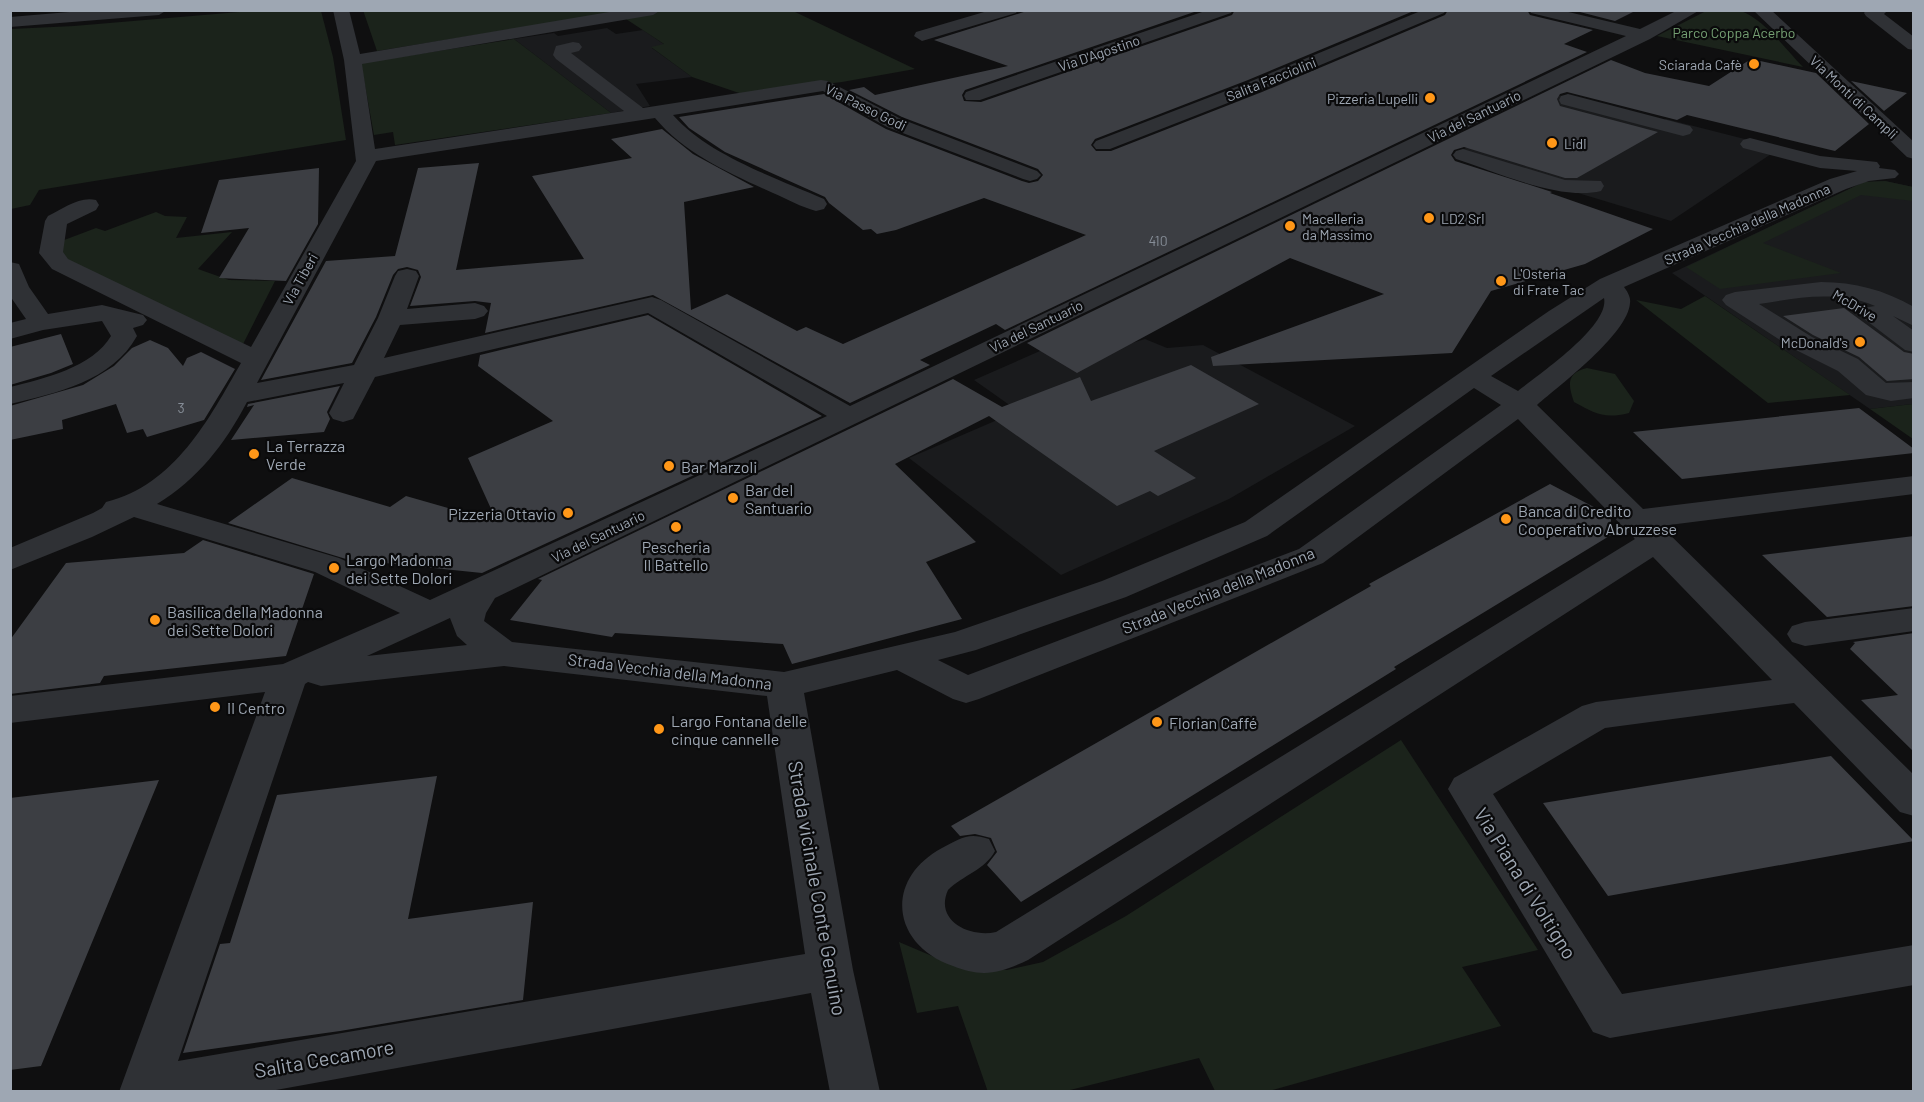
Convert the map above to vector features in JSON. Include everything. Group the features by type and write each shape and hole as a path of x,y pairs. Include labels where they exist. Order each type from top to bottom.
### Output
{"street":[{"path":"10,22 159,10"},
{"name":"Via Tiberi","path":"130,506 169,482 190,464 214,434 366,161 353,60 340,10"},
{"path":"353,60 653,10"},
{"path":"922,36 1010,10"},
{"path":"1188,10 1217,13"},
{"name":"Salita Facciolini","path":"1103,145 1255,86 1438,10"},
{"path":"1537,10 1647,38"},
{"name":"Via del Santuario","path":"431,614 1647,38 1692,10"},
{"name":"Via Monti di Campli","path":"1748,10 1764,14 1914,155"},
{"path":"1886,11 1872,13 1914,45"},
{"name":"Via D'Agostino","path":"973,96 1217,13"},
{"path":"573,47 562,50 562,55 639,114"},
{"name":"Via Passo Godi","path":"365,156 514,135 811,86 828,86 894,123 1030,175"},
{"path":"1568,100 1683,130"},
{"path":"660,111 667,122 693,143 771,184 816,204"},
{"path":"1750,144 1820,162 1889,173"},
{"path":"1889,173 1865,159 1875,154 1914,155"},
{"path":"1463,155 1564,186 1593,186"},
{"name":"Strada Vecchia della Madonna","path":"289,676 504,654 784,685 963,642 1114,589 1256,529 1558,316 1609,284 1838,184 1868,175 1889,173"},
{"path":"88,205 56,221 51,253 60,264 255,360"},
{"path":"1715,238 1740,251"},
{"path":"10,269 17,287 41,323"},
{"path":"343,413 391,318 407,276"},
{"name":"Strada Vecchia della Madonna","path":"904,658 966,690 1311,556 1509,412 1575,359 1612,321 1618,303 1616,293 1609,284"},
{"path":"1914,318 1874,297 1826,289 1735,300 1803,343 1831,367 1891,393 1914,390"},
{"name":"McDrive","path":"1826,289 1879,317 1892,330 1914,344"},
{"path":"236,396 365,371 652,305 849,417"},
{"path":"391,318 475,311"},
{"path":"10,331 88,314 102,314 189,328"},
{"path":"10,396 64,380 116,349 123,336 122,330 113,317"},
{"path":"1474,376 1562,466 1573,481 1578,499"},
{"path":"1509,412 1645,531 1914,801"},
{"path":"974,851 940,871 930,882 923,903 924,914 928,926 948,945 971,953 996,952 1012,946 1645,531 1914,485"},
{"path":"10,560 130,506"},
{"path":"17,535 130,506 327,565 431,614"},
{"path":"483,590 469,607 466,616 467,623 474,632 504,654"},
{"path":"10,710 289,676 431,614"},
{"path":"1805,634 1914,619"},
{"name":"Salita Cecamore","path":"289,676 143,1090 830,970"},
{"name":"Strada vicinale Conte Genuino","path":"784,685 830,970 855,1092"},
{"name":"Via Piana di Voltigno","path":"1803,689 1596,716 1468,789 1610,1017 1914,965"}],"shaded area":[{"path":"607,28 616,34 643,30 665,45 652,48 692,77 636,84 650,106 611,113 514,39 554,33 558,36"},
{"path":"1558,95 1780,148 1671,221 1452,155 1551,106"},
{"name":"McDonald's","path":"1885,181 1913,187 1913,404 1870,409 1672,273 1864,182"},
{"path":"1097,326 1132,343 1145,339 1167,348 1203,345 1355,426 1229,499 1061,575 909,458 1018,411 974,380"}],"green space":[{"path":"363,10 625,11 377,51"},
{"path":"658,10 793,11 915,69 842,82 742,94 692,77 651,47 664,44 623,17"},
{"name":"Parco Coppa Acerbo","path":"1708,10 1733,10 1750,15 1766,28 1803,67 1657,36"},
{"path":"251,11 321,11 333,57 346,140 39,190 30,205 11,209 11,29"},
{"path":"514,39 611,113 395,145 393,132 374,135 361,63"},
{"path":"1885,181 1913,187 1913,201 1861,195 1763,243 1841,273 1720,289 1686,267 1864,182"},
{"path":"156,212 165,216 187,217 176,238 232,232 198,269 229,280 275,281 242,346 61,261 59,242 96,228 105,231"},
{"path":"1705,296 1850,395 1768,403 1636,300 1681,309"},
{"path":"1587,368 1615,374 1634,401 1629,413 1613,416 1600,414 1574,402 1570,380 1575,373"},
{"path":"1913,404 1913,439 1870,409"},
{"path":"1401,740 1538,950 1462,967 1501,1026 1269,1091 1215,1091 1199,1058 1066,1091 988,1092 958,1006 917,1013 899,942 958,967 1007,970 1043,962 1126,916"}],"building":[{"path":"1030,10 1200,10 965,90 962,95 964,101 981,102 1232,15 1235,10 1416,10 1248,80 1095,139 1091,145 1096,151 1111,151 1262,92 1445,15 1448,10 1527,10 1530,15 1593,30 1564,44 1587,52 1005,330 996,324 920,360 930,365 850,403 653,295 485,333 491,303 475,301 410,306 421,277 418,270 407,267 398,269 393,275 376,317 352,363 261,380 326,261 395,256 418,168 479,163 456,270 584,259 532,176 632,158 611,139 662,129 693,154 754,187 684,202 691,310 727,294 797,331 806,327 843,344 1086,235 984,198 896,230 877,234 871,229 863,230 829,203 825,197 725,152 689,128 679,117 824,94 886,129 1022,181 1029,183 1038,181 1043,175 1038,169 902,117 849,90 864,87 875,95 1008,66 934,40"},
{"path":"1572,10 1637,10 1615,21"},
{"path":"1751,59 1816,73 1869,124 1835,151 1687,115 1677,120 1567,92 1560,94 1557,99 1560,106 1658,132 1577,178 1565,178 1464,147 1454,150 1451,155 1455,161 1552,192 1550,193 1653,229 1585,264 1491,291 1452,353 1213,366 1211,357 1384,294 1290,258 1077,373 1027,343 1611,60 1645,73 1709,86"},
{"path":"1851,81 1907,93 1884,111"},
{"path":"319,168 318,224 286,281 219,278 249,228 201,233 219,180"},
{"name":"McDonald's","path":"1844,308 1904,352 1914,354 1914,379 1887,381 1859,357 1813,335 1783,316"},
{"path":"648,315 822,416 482,573 346,559 228,523 292,478 390,507 406,496 497,522 468,458 553,421 478,366 480,355"},
{"path":"61,334 73,364 10,385 10,347"},
{"path":"150,340 168,348 183,366 187,358 201,352 235,369 204,420 147,437 143,429 127,433 116,404 62,420 63,429 10,440 10,406 83,385 114,366 132,348"},
{"path":"1191,365 1259,404 1154,451 1196,478 1158,496 1150,491 1117,506 989,416 895,464 976,542 926,562 962,619 792,664 783,644 615,633 612,637 510,620 542,580 538,579 953,379 1002,407 1080,377 1091,401"},
{"path":"340,386 327,412 330,419 324,432 231,440 254,405 247,407 248,404"},
{"path":"1859,408 1914,449 1914,453 1682,479 1633,432"},
{"path":"1550,484 1609,515 1611,535 1394,667 1396,669 1021,902 987,865 997,852 991,838 975,834 960,836 951,826 1371,586 1369,584"},
{"path":"1914,536 1914,606 1827,617 1762,555"},
{"name":"Basilica della Madonna dei Sette Dolori","path":"203,540 314,574 286,656 104,676 100,683 10,694 10,640 66,563 184,553"},
{"path":"1914,633 1914,752 1861,700 1898,695 1850,649 1855,643 1853,642"},
{"path":"1831,756 1914,841 1608,896 1543,803"},
{"path":"437,776 408,919 533,902 523,1000 340,1031 183,1053 220,944 230,943 277,795"},
{"path":"159,780 41,1066 10,1070 10,798"}],"place":[{"name":"Sciarada Cafè","path":"1754,64"},
{"name":"Pizzeria Lupelli","path":"1430,98"},
{"name":"Lidl","path":"1552,143"},
{"name":"LD2 Srl","path":"1429,218"},
{"name":"Macelleria da Massimo","path":"1290,226"},
{"name":"L'Osteria di Frate Tac","path":"1501,281"},
{"name":"McDonald's","path":"1860,342"},
{"name":"La Terrazza Verde","path":"254,454"},
{"name":"Bar Marzoli","path":"669,466"},
{"name":"Bar del Santuario","path":"733,498"},
{"name":"Pizzeria Ottavio","path":"568,513"},
{"name":"Banca di Credito Cooperativo Abruzzese","path":"1506,519"},
{"name":"Pescheria Il Battello","path":"676,527"},
{"name":"Largo Madonna dei Sette Dolori","path":"334,568"},
{"name":"Basilica della Madonna dei Sette Dolori","path":"155,620"},
{"name":"Il Centro","path":"215,707"},
{"name":"Florian Caffé","path":"1157,722"},
{"name":"Largo Fontana delle cinque cannelle","path":"659,729"}]}
